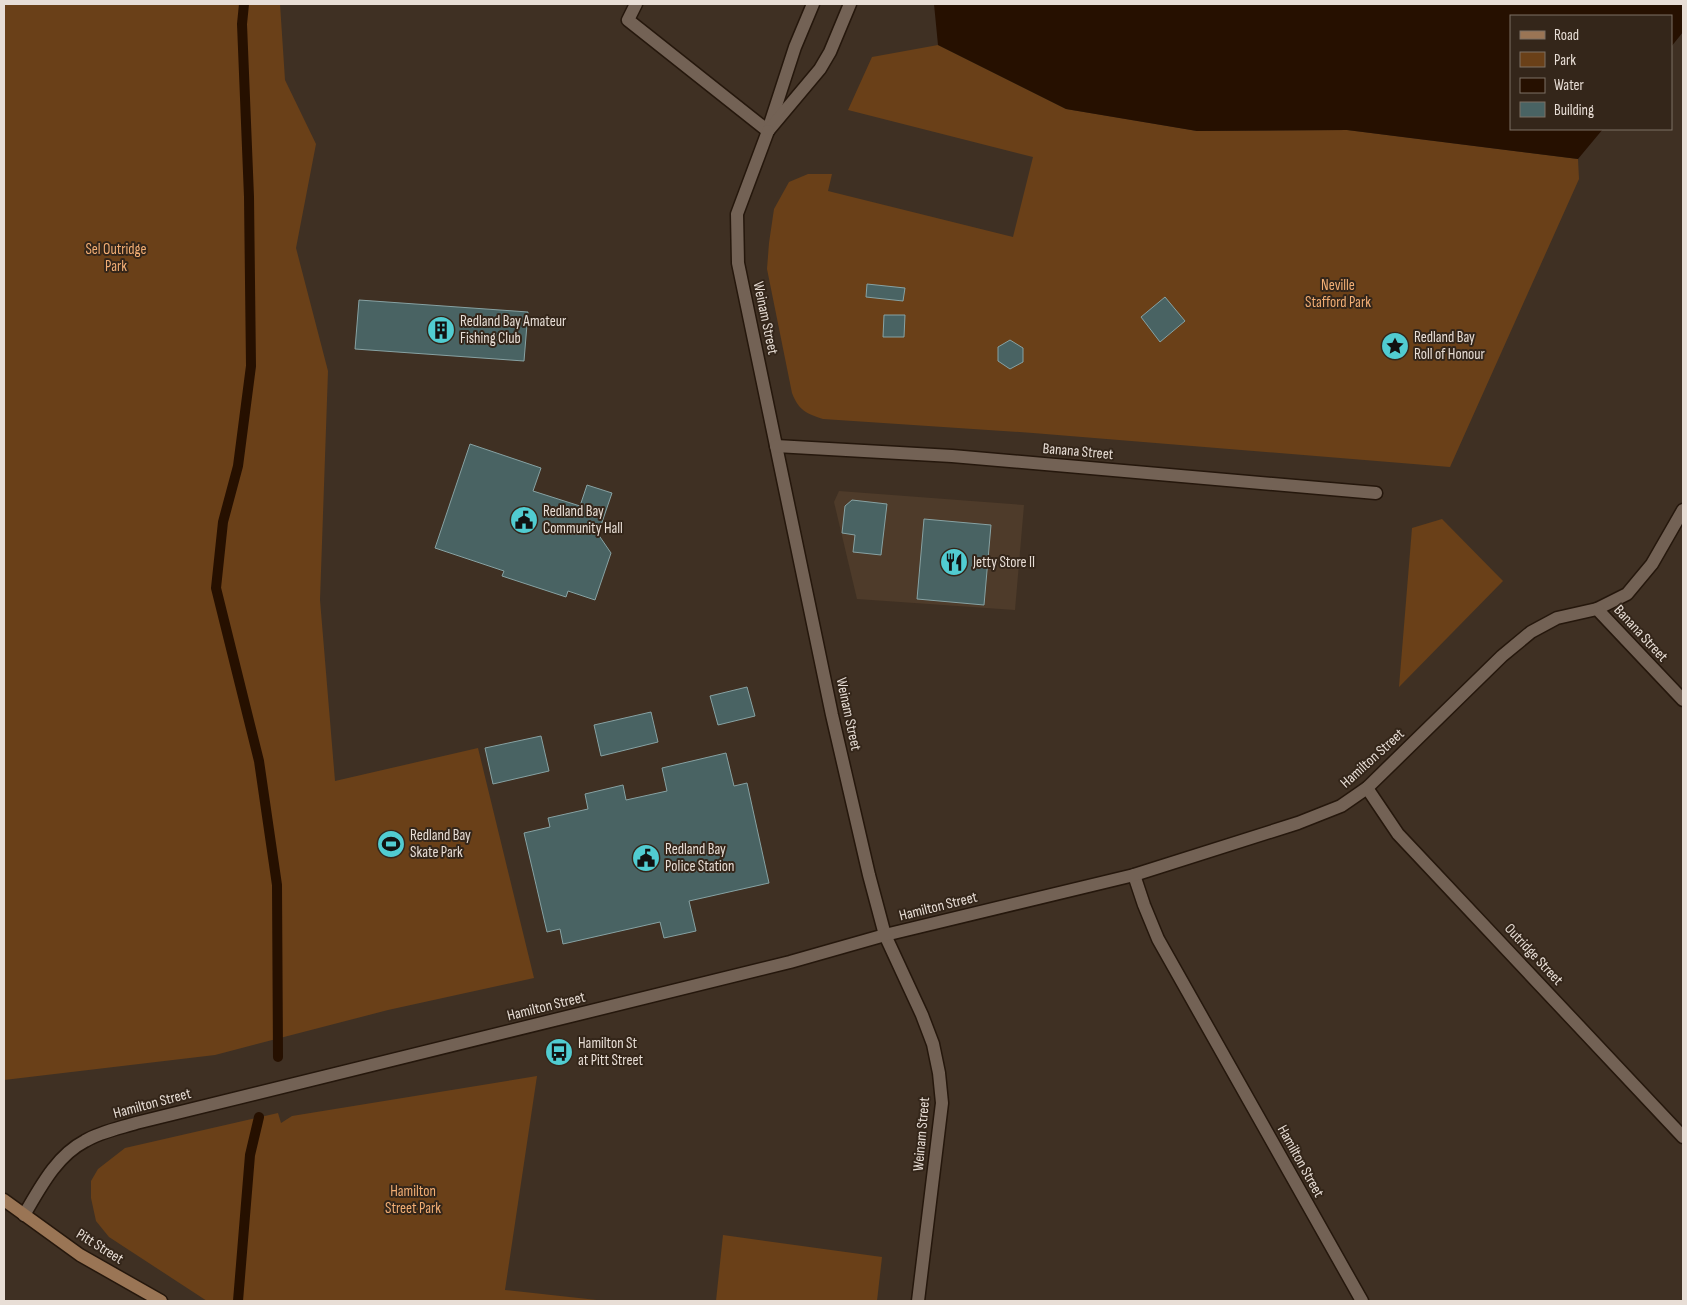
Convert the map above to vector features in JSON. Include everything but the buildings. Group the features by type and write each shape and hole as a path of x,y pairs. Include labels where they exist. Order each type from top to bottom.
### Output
{"street":[{"path":"636,4 628,20 768,131 820,69 830,52 850,4"},
{"name":"Weinam Street","path":"813,4 795,47 768,131 737,214 738,263 832,715 868,876 885,935 922,1015 933,1044 940,1073 942,1102 918,1301"},
{"name":"Banana Street","path":"776,446 952,456 1376,493"},
{"name":"Hamilton Street","path":"24,1215 48,1175 65,1155 85,1140 136,1123 790,962 885,935 1134,875 1298,822 1341,806 1367,788 1502,656 1531,632 1557,618 1597,609 1627,594 1652,564 1683,510"},
{"name":"Banana Street","path":"1597,609 1683,700"},
{"name":"Outridge Street","path":"1367,788 1398,834 1683,1137"},
{"name":"Hamilton Street","path":"1134,875 1158,939 1362,1301"},
{"path":"4,1200 24,1215"},
{"name":"Pitt Street","path":"24,1215 80,1255 161,1301"}],"shaded area":[{"path":"839,491 1024,505 1015,610 857,599 834,502"}],"green space":[{"name":"Sel Outridge Park","path":"4,4 280,4 285,80 316,144 296,248 328,371 320,600 335,781 478,748 534,978 388,1010 215,1055 4,1080"},
{"name":"Neville Stafford Park","path":"938,45 1066,109 1197,131 1347,130 1578,159 1579,179 1450,467 1033,433 823,419 800,408 792,393 767,269 774,209 789,182 808,174 832,174 828,191 1013,237 1033,157 848,110 872,57"},
{"path":"1442,519 1503,581 1399,687 1412,528"},
{"name":"Hamilton Street Park","path":"537,1076 505,1290 606,1301 207,1301 109,1237 96,1221 91,1198 91,1181 98,1169 125,1148 278,1113 281,1123 292,1116"},
{"path":"723,1235 882,1257 877,1301 716,1301"}],"water":[{"path":"934,4 1683,4 1683,32 1672,46 1672,15 1510,15 1510,130 1602,130 1578,159 1347,130 1197,131 1066,109 938,45"}],"waterway":[{"path":"244,4 242,24 249,197 251,366 238,466 223,522 216,588 259,761 277,885 278,1057"},
{"path":"238,1301 250,1155 259,1117"}],"place":[{"name":"Redland Bay Amateur Fishing Club","path":"441,330"},
{"name":"Redland Bay Roll of Honour","path":"1395,346"},
{"name":"Redland Bay Community Hall","path":"524,520"},
{"name":"Jetty Store II","path":"954,562"},
{"name":"Redland Bay Skate Park","path":"391,844"},
{"name":"Redland Bay Police Station","path":"646,858"},
{"name":"Hamilton St at Pitt Street","path":"559,1052"}]}
